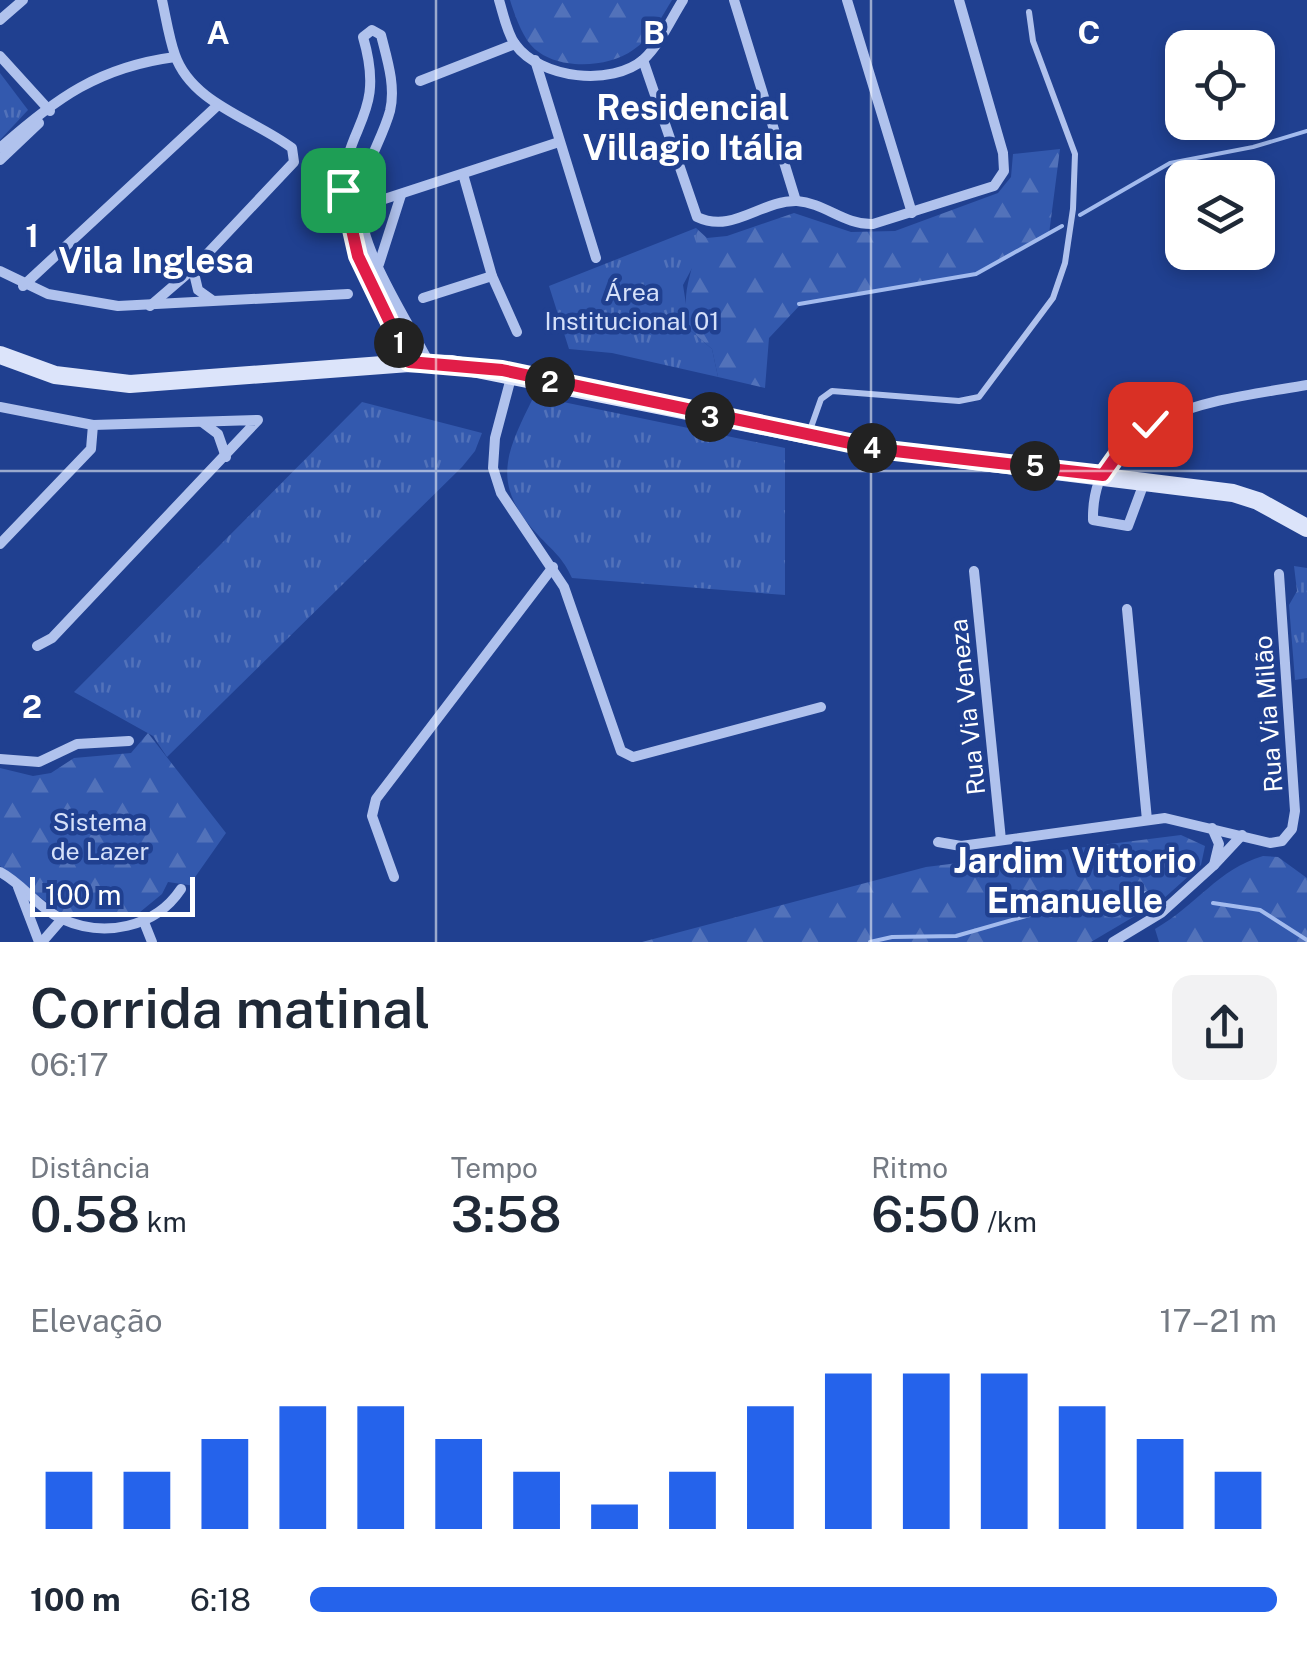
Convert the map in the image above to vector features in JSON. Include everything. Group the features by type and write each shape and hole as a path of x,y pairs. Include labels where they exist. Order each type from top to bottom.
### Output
{"street":[{"path":"0,20 23,0"},
{"path":"150,306 193,269 294,162 292,148 266,128 218,105 189,80 175,57 162,0"},
{"path":"499,0 516,44 535,60 561,73 619,70 643,60 683,0"},
{"path":"734,0 796,201"},
{"path":"847,0 912,213"},
{"path":"643,60 696,218 711,224 736,220 796,201 859,225 912,213 994,186 1004,171 959,0"},
{"path":"409,362 358,256 344,211 349,153 374,83 363,37 372,30 381,35 390,71 390,109 362,180 360,207 379,264 429,363"},
{"path":"420,81 516,44"},
{"path":"0,56 49,109"},
{"path":"0,148 59,100 102,73 175,57"},
{"path":"535,60 596,258"},
{"path":"546,98 549,86 561,73"},
{"path":"23,286 218,105"},
{"path":"0,160 49,109"},
{"path":"364,119 390,109"},
{"path":"360,207 559,142"},
{"path":"463,174 492,276 517,332"},
{"path":"362,180 373,191 401,195"},
{"path":"379,264 401,195"},
{"path":"193,269 198,290 213,301"},
{"path":"0,271 23,286 79,302 150,306 348,294"},
{"path":"423,298 492,276"},
{"path":"0,355 56,375 130,384 409,362 512,373 878,449 1233,493 1258,500 1307,528"},
{"path":"512,373 493,468 501,494 553,567 626,756 822,707"},
{"path":"1144,482 1128,526 1094,520 1103,475 1125,444 1172,413 1307,385"},
{"path":"0,407 93,425 258,420 52,638 37,646"},
{"path":"202,422 218,434 226,457"},
{"path":"0,544 91,449 93,425"},
{"path":"394,877 372,816 376,799 553,567"},
{"name":"Rua Via Veneza","path":"974,571 1001,840"},
{"name":"Rua Via Milão","path":"1242,836 1277,844 1292,829 1295,811 1279,574"},
{"path":"1127,609 1147,820"},
{"path":"0,759 39,762 89,741 129,741"},
{"path":"1113,942 1161,912 1242,836 1180,819 1145,798"},
{"path":"938,842 961,846 1147,820 1180,819"},
{"path":"1212,828 1219,844 1214,865"},
{"path":"0,872 62,919 109,927 144,922 172,903 180,889"},
{"path":"15,880 40,942 62,919"},
{"path":"144,922 152,942"}],"lane":[{"path":"808,436 821,398 832,390 959,401 979,396 1053,298 1065,263 1075,154 1033,41 1029,12"}],"green space":[{"path":"510,0 672,0 650,34 633,50 609,61 580,64 552,59 530,44"},
{"path":"0,73 28,110 0,140"},
{"path":"1060,149 1049,234 976,274 801,304 769,338 765,388 718,377 712,349 690,330 686,300 696,228 707,238 727,236 794,213 851,232 895,231 998,193 1011,177 1013,154"},
{"name":"Área Institucional 01","path":"696,228 698,257 683,285 690,330 712,349 718,377 612,353 569,349 549,286"},
{"path":"533,398 785,448 785,595 572,578 523,517 508,484 507,468 516,435"},
{"path":"362,402 482,433 475,451 462,467 167,757 153,736 74,692"},
{"path":"1294,566 1307,568 1307,678 1295,680 1289,605 1297,591"},
{"name":"Sistema de Lazer","path":"148,733 226,833 193,880 195,886 168,882 162,894 134,917 66,917 0,866 0,768 33,776 51,773 74,758 131,753"},
{"path":"1181,835 1205,846 1201,865 1162,900 1091,942 642,942 926,867"},
{"path":"1263,856 1278,857 1307,878 1307,942 1159,942 1155,929 1220,878"}],"waterway":[{"path":"1080,215 1170,163 1253,147 1307,131"},
{"path":"799,304 976,274 1062,226"},
{"path":"870,942 892,937 956,936 1099,895 1154,893"},
{"path":"1213,903 1260,910 1307,940"}],"district":[{"name":"Residencial Villagio Itália","path":"693,127"},
{"name":"Vila Inglesa","path":"156,260"},
{"name":"Jardim Vittorio Emanuelle","path":"1075,880"}],"route":[{"path":"343,190 344,211 358,256 409,362 502,370 741,424 878,449 1103,475 1112,457 1150,424"}]}
